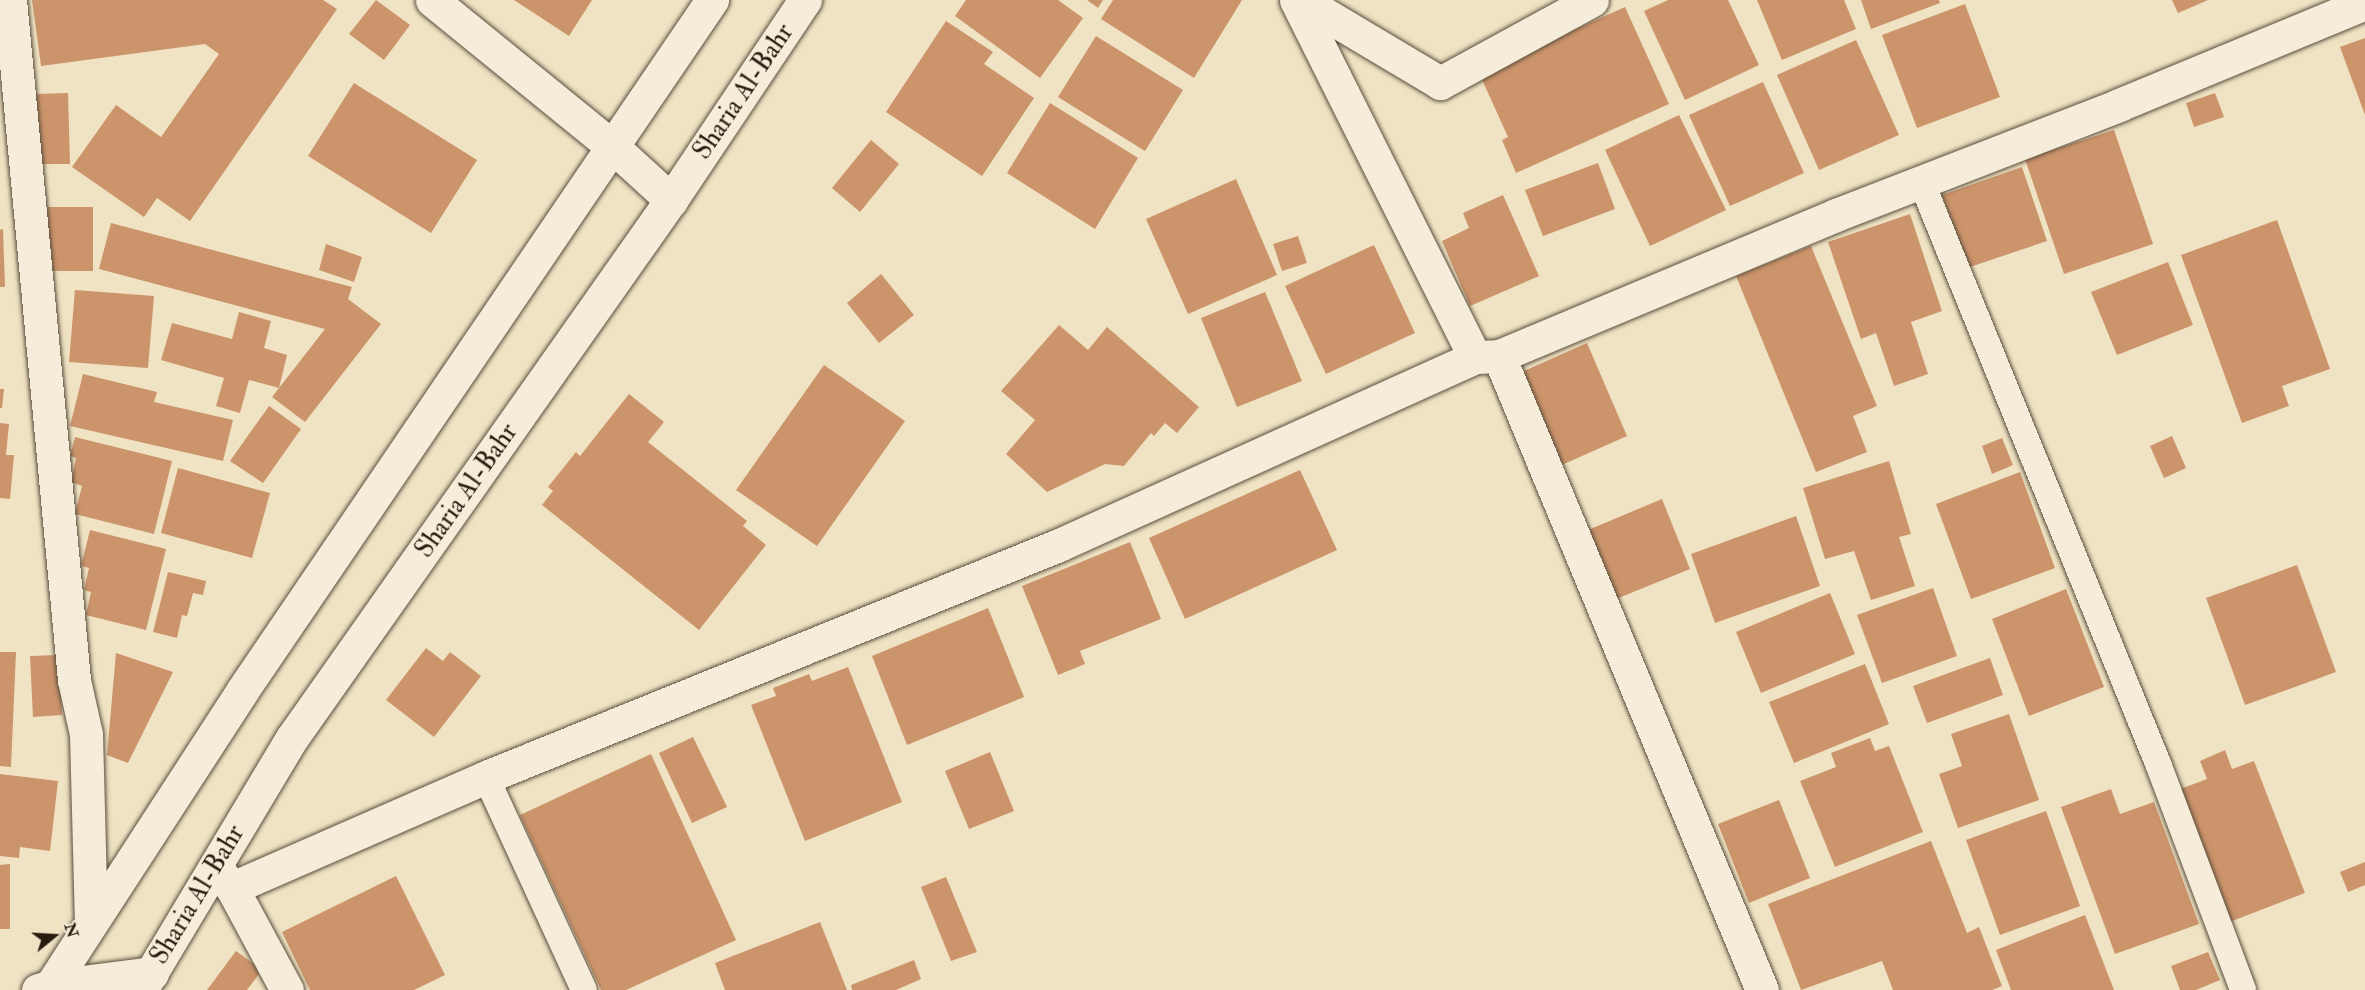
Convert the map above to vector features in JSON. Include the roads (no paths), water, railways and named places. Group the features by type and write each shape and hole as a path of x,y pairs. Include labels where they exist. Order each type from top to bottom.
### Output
{"street":[{"path":"10,0 74,680 86,734 91,923"},
{"path":"432,0 613,147 671,200"},
{"path":"46,989 242,691 712,0"},
{"name":"Sharia Al-Bahr","path":"146,981 224,878 292,738 671,200 805,0"},
{"path":"1299,0 1440,83 1592,0"},
{"path":"1299,0 1487,357 1762,990"},
{"path":"288,990 224,878 486,777 1059,545 1487,357 1921,181 2120,105 2365,3"},
{"path":"46,989 146,981"}],"lane":[{"path":"1921,181 2159,766 2243,990"},
{"path":"486,777 584,990"}]}
